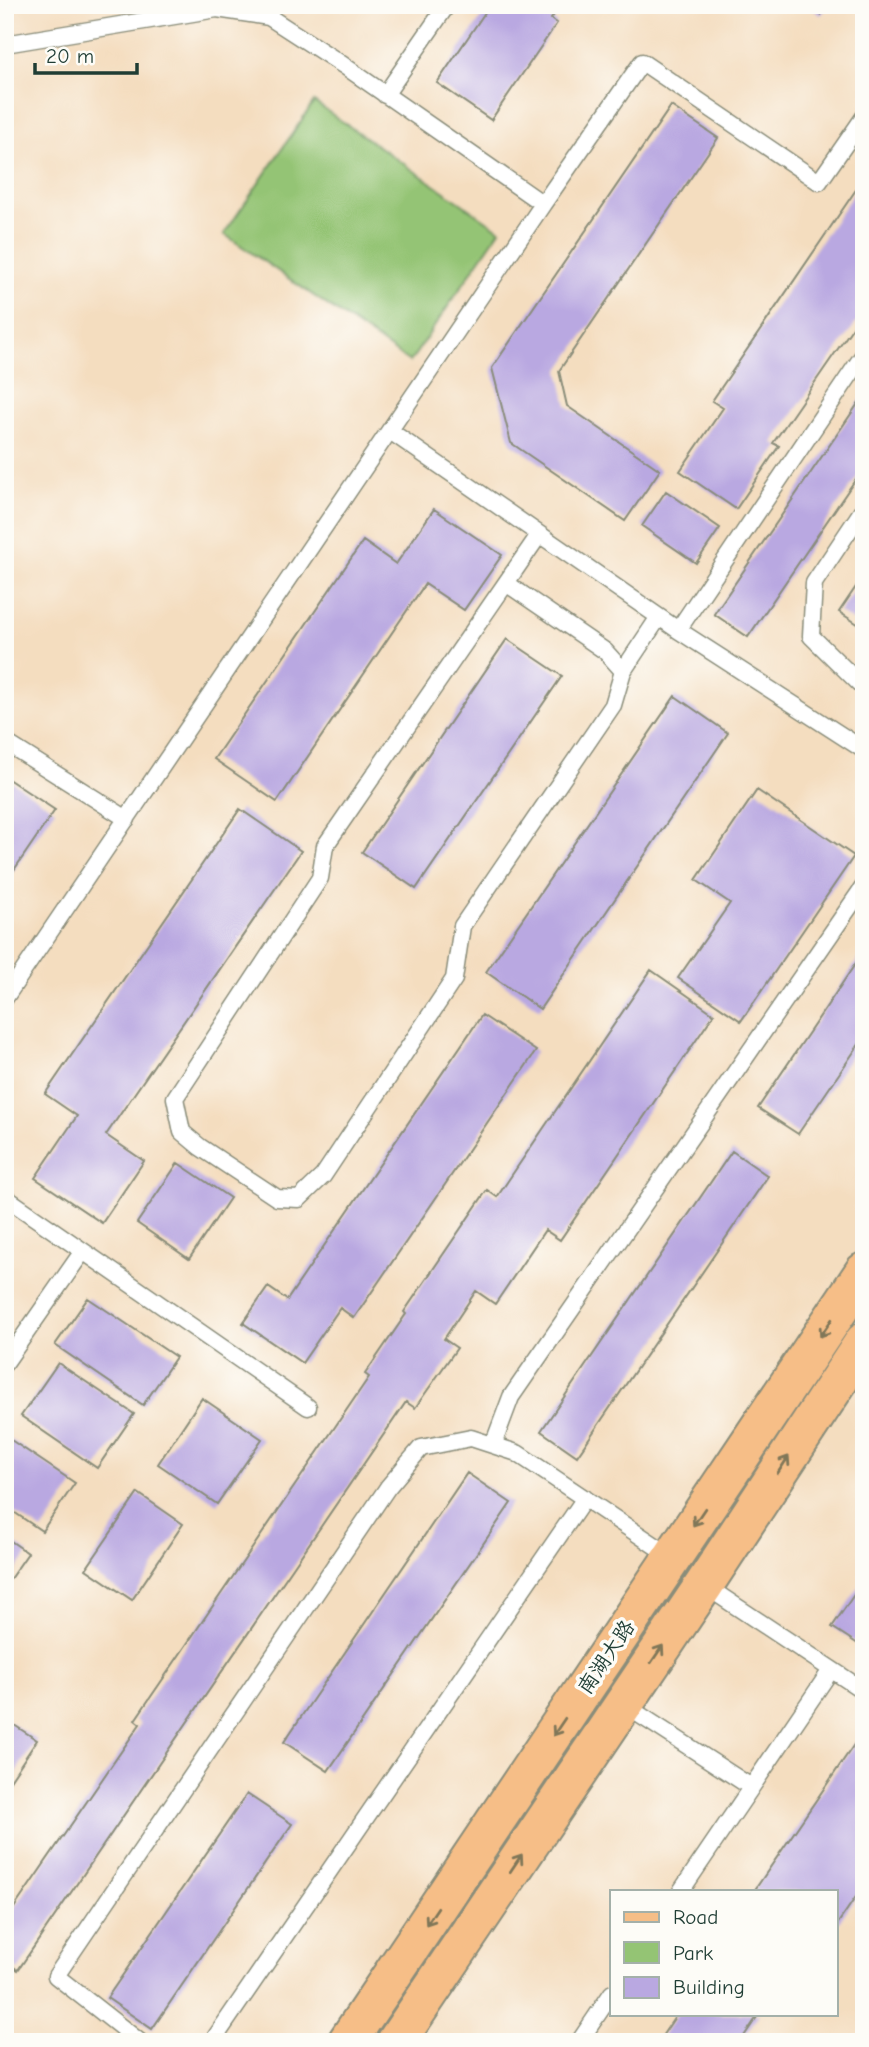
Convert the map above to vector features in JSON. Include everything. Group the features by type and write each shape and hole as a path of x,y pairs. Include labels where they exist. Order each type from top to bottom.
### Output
{"main road":[{"name":"南湖大路","path":"347,2042 864,1272"},
{"name":"南湖大路","path":"396,2042 864,1342"}],"lane":[{"path":"385,95 447,5"},
{"path":"5,44 217,9 268,17 543,204"},
{"path":"5,998 642,62 819,181 864,117"},
{"path":"678,630 864,354"},
{"path":"390,431 678,630 864,750"},
{"path":"864,508 814,583 811,636 864,688"},
{"path":"540,534 325,846 320,878 175,1098 182,1132 200,1147 277,1198 299,1199 323,1176 454,979 462,926 613,705 623,671 659,617"},
{"path":"506,583 605,651 623,671"},
{"path":"5,742 127,819"},
{"path":"492,1445 510,1397 864,886"},
{"path":"5,1197 309,1407"},
{"path":"5,1363 83,1251"},
{"path":"140,2042 56,1976 388,1487 421,1448 471,1438 517,1453 672,1557"},
{"path":"212,2042 585,1498"},
{"path":"704,1585 864,1691"},
{"path":"682,1890 831,1670"},
{"path":"623,1704 751,1787"},
{"path":"579,2042 610,1996"}],"green space":[{"path":"314,102 500,230 410,362 224,234"}],"building":[{"path":"490,5 561,5 551,19 557,23 491,120 437,83"},
{"path":"806,5 828,5 821,15"},
{"path":"671,106 718,138 559,371 567,406 660,470 625,521 511,443 492,368"},
{"path":"864,178 864,311 773,443 779,446 736,509 680,471 723,408 712,401"},
{"path":"864,395 864,467 748,637 714,614"},
{"path":"666,491 720,528 696,563 642,526"},
{"path":"434,509 502,555 464,610 425,584 277,802 214,759 363,541 396,564"},
{"path":"864,575 864,628 839,612"},
{"path":"507,639 562,676 416,889 362,852"},
{"path":"675,696 728,733 540,1009 486,972"},
{"path":"5,777 55,810 5,883"},
{"path":"757,790 854,856 741,1021 678,978 730,903 696,880"},
{"path":"240,809 301,851 106,1135 144,1161 102,1223 35,1178 77,1116 45,1094"},
{"path":"864,951 864,1037 798,1134 758,1108"},
{"path":"651,970 714,1014 560,1240 545,1230 495,1304 476,1291 444,1339 457,1348 415,1408 406,1402 18,1970 5,1961 5,1921 140,1724 135,1720 369,1377 365,1374 406,1314 404,1312 487,1190 497,1197"},
{"path":"482,1015 536,1051 354,1318 340,1308 302,1363 243,1323 268,1287 287,1300"},
{"path":"732,1151 768,1176 577,1456 541,1431"},
{"path":"178,1163 230,1198 189,1259 137,1223"},
{"path":"88,1298 176,1357 143,1405 55,1345"},
{"path":"58,1363 134,1414 97,1468 21,1416"},
{"path":"202,1398 262,1439 217,1504 158,1464"},
{"path":"5,1436 75,1483 42,1531 5,1506"},
{"path":"467,1473 511,1503 328,1771 284,1742"},
{"path":"138,1493 183,1524 132,1600 86,1569"},
{"path":"5,1537 28,1553 5,1586"},
{"path":"864,1580 864,1648 832,1627"},
{"path":"5,1719 37,1740 5,1788"},
{"path":"864,1730 864,1885 838,1923 838,1890 755,1890"},
{"path":"247,1794 292,1824 152,2029 107,1998"},
{"path":"676,2016 758,2016 740,2042 658,2042"}]}
